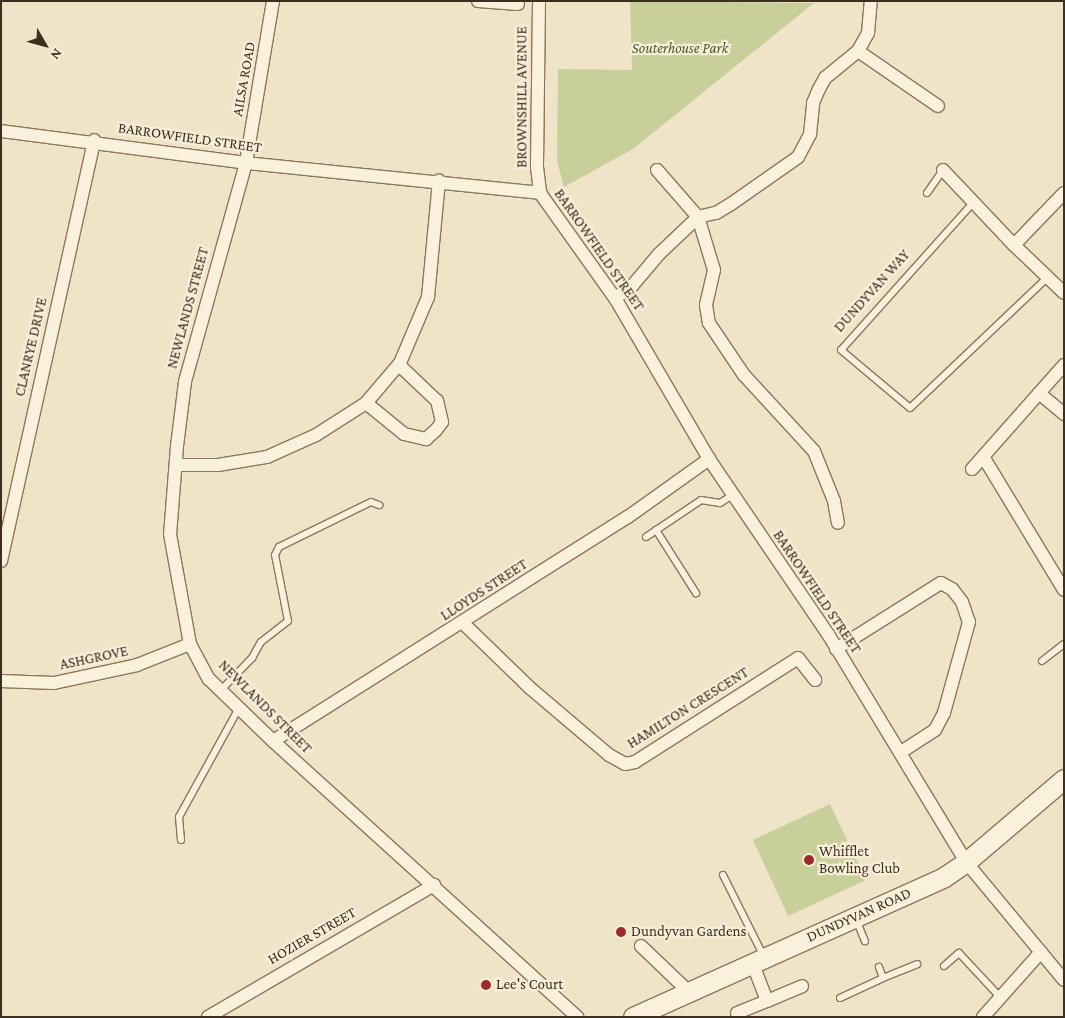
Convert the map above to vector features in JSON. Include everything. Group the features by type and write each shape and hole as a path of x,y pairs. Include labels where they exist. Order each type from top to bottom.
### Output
{"main road":[{"name":"DUNDYVAN ROAD","path":"633,1017 944,877 966,862 1064,779"}],"street":[{"name":"AILSA ROAD","path":"246,163 272,1"},
{"path":"478,1 518,4"},
{"name":"BROWNSHILL AVENUE","path":"539,1 537,167 540,193"},
{"path":"615,298 632,286 659,254 698,217 716,213 731,204 798,157 810,134 818,89 825,78 858,51 868,33 871,1"},
{"path":"858,51 938,106"},
{"name":"BARROWFIELD STREET","path":"1,131 94,140 246,163 439,181 540,193 615,298 709,459 836,649 901,752 966,862 1064,980"},
{"name":"CLANRYE DRIVE","path":"1,562 94,140"},
{"name":"NEWLANDS STREET","path":"246,163 185,382 170,534 190,644 209,679 273,741 434,885 577,1017"},
{"path":"658,170 698,217 714,270 706,304 709,323 744,375 814,451 834,501 838,523"},
{"path":"943,170 972,204 1046,279 1064,293"},
{"path":"176,465 218,465 267,457 316,434 366,403 399,365 428,297 439,181"},
{"path":"1014,245 1064,193"},
{"path":"366,403 404,434 426,439 436,430 442,422 437,401 399,365"},
{"path":"972,469 984,458 1064,365"},
{"path":"1040,393 1064,414"},
{"path":"984,458 1064,590"},
{"name":"LLOYDS STREET","path":"273,741 464,622 628,516 709,459"},
{"path":"836,649 941,583 952,589 962,602 969,622 944,713 935,730 901,752"},
{"name":"HAMILTON CRESCENT","path":"464,622 530,688 609,755 625,764 635,762 798,658 815,680"},
{"name":"ASHGROVE","path":"1,681 54,683 137,666 190,644"},
{"name":"HOZIER STREET","path":"208,1017 434,885"},
{"path":"641,946 689,992"},
{"path":"983,1017 1042,952"},
{"path":"759,961 767,1001"},
{"path":"737,1014 802,986"}],"lane":[{"path":"927,193 943,170"},
{"name":"DUNDYVAN WAY","path":"972,204 841,350 910,408 1046,279"},
{"path":"646,537 701,500 720,503 733,495"},
{"path":"221,690 252,658 261,642 288,621 275,555 279,547 371,502 379,506"},
{"path":"656,530 696,594"},
{"path":"1042,661 1064,644"},
{"path":"182,840 179,817 239,708"},
{"path":"723,875 759,961"},
{"path":"855,916 866,941"},
{"path":"944,966 960,953 1000,998"},
{"path":"840,998 917,964"},
{"path":"879,967 883,978"}],"green space":[{"name":"Souterhouse Park","path":"630,1 814,3 633,149 564,187 557,161 558,69 632,70"},
{"name":"Whifflet Bowling Club","path":"830,804 866,880 788,916 753,840"}],"place":[{"name":"Whifflet Bowling Club","path":"809,860"},
{"name":"Dundyvan Gardens","path":"621,932"},
{"name":"Lee's Court","path":"486,985"}]}
